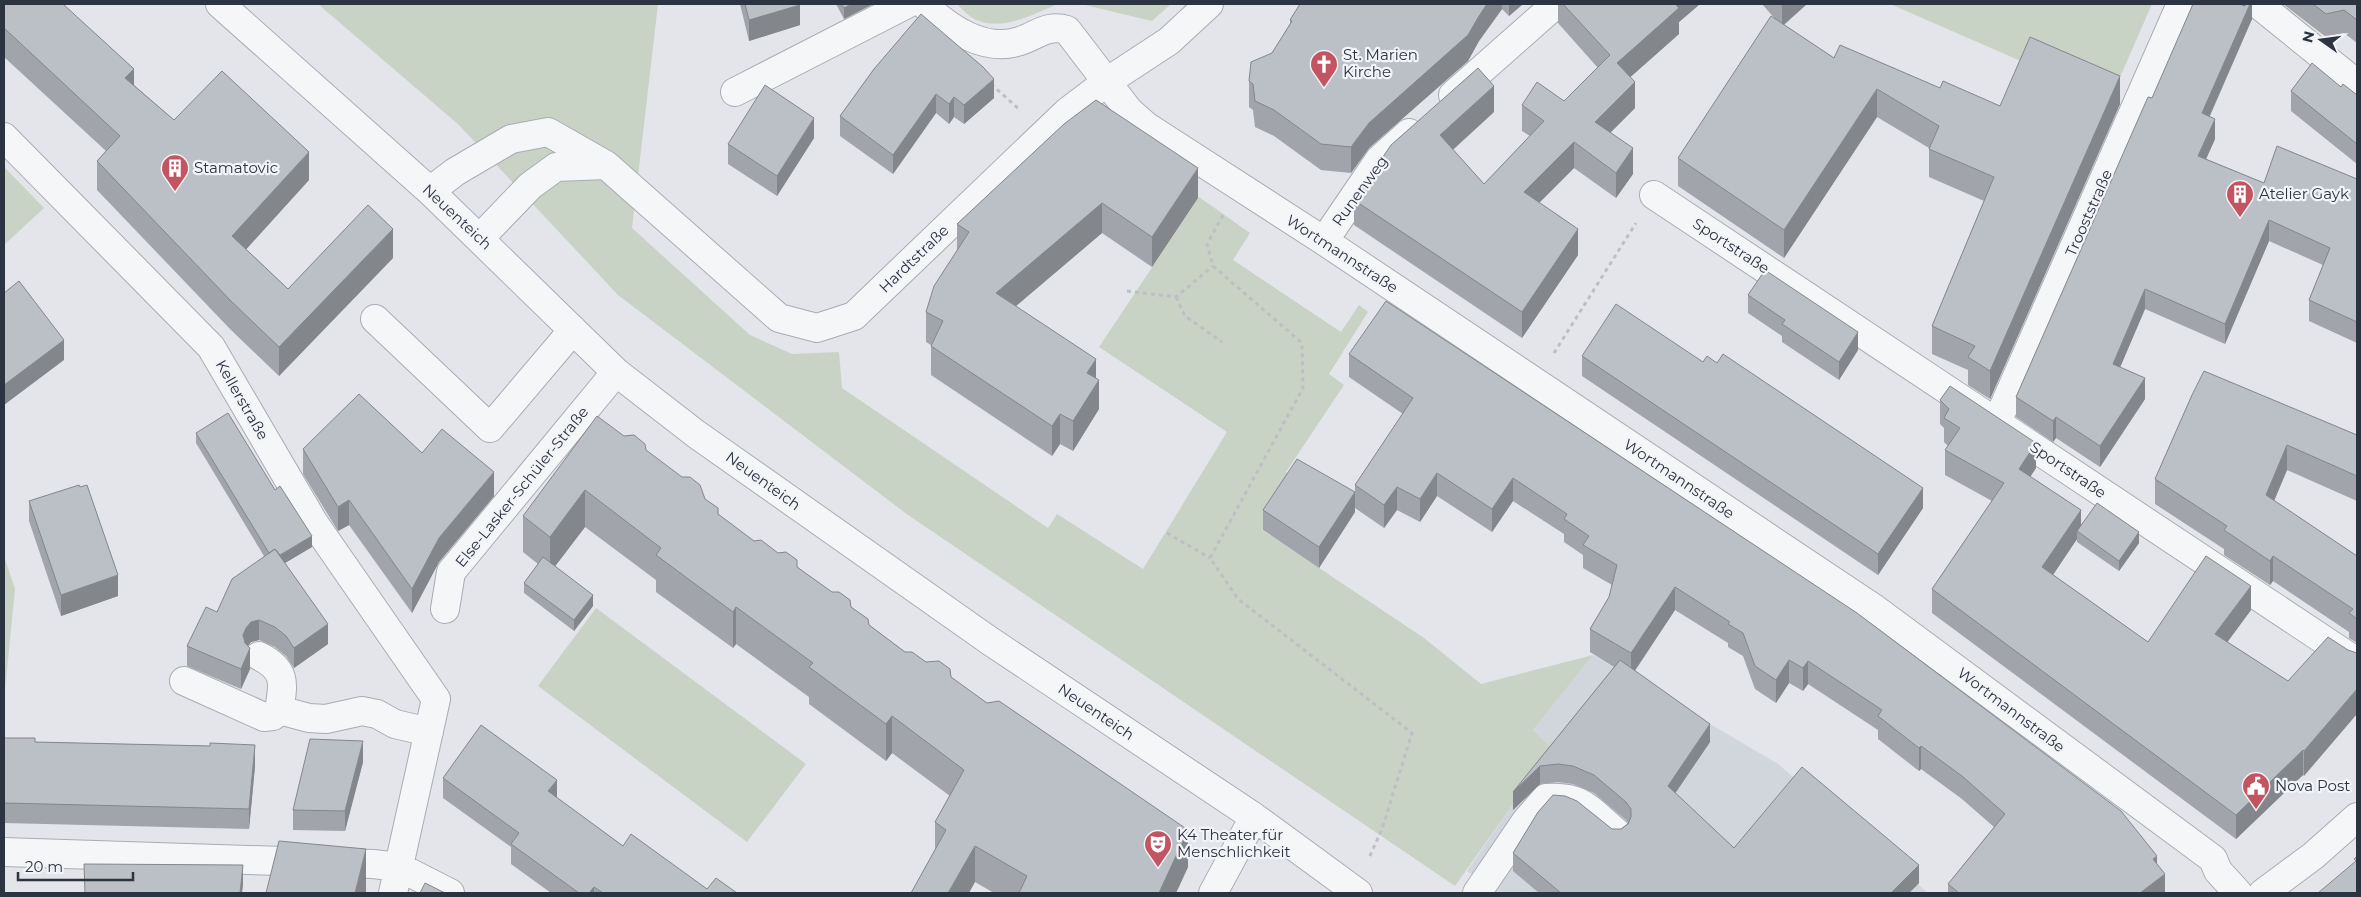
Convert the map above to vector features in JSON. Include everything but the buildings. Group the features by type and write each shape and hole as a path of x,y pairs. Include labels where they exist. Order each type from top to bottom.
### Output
{"street":[{"name":"Neuenteich","path":"220,4 430,191 616,372 704,439 990,641 1254,817 1358,893"},
{"path":"735,92 907,4"},
{"name":"Wortmannstraße","path":"924,4 959,32 987,43 1018,42 1054,26 1067,30 1108,81 1129,111 1146,126 1324,242 1875,609 2213,859 2218,871 2238,893"},
{"name":"Hardtstraße","path":"430,191 455,172 511,139 548,132 606,165 779,318 817,328 854,316 1067,112 1108,81 1169,41 1209,4"},
{"name":"Runenweg","path":"1324,242 1379,160 1556,4"},
{"name":"Trooststraße","path":"1996,422 2180,4"},
{"path":"2258,4 2357,84"},
{"name":"Kellerstraße","path":"4,137 210,346 314,522 436,699 429,732"},
{"path":"480,238 530,186 556,167 606,165"},
{"name":"Sportstraße","path":"1654,195 2357,662"},
{"path":"375,319 490,428 573,330"},
{"name":"Else-Lasker-Schüler-Straße","path":"445,609 451,572 616,372"},
{"path":"184,681 264,717 273,716 279,710 282,679 277,668 259,656"},
{"path":"279,710 309,718 326,719 362,711 377,714 395,724 429,732 393,893"},
{"path":"1477,893 1526,821 1546,798 1561,797 1579,801 1616,832"},
{"path":"1213,893 1254,817"},
{"path":"2263,893 2313,856 2357,817"},
{"path":"4,852 373,864 399,867 450,893"}],"path":[{"path":"1210,558 1303,388 1302,343 1213,266 1207,244 1238,186"},
{"path":"1535,382 1654,195"},
{"path":"1127,291 1176,297 1213,266"},
{"path":"1176,297 1185,316 1222,342"},
{"path":"1168,533 1210,558 1238,599 1412,733 1382,829"}],"shaded area":[{"path":"1593,655 1778,764 1928,893 1499,893 1467,871 1551,749 1533,730"}],"green space":[{"path":"318,4 658,4 632,228 750,335 792,354 839,352 842,388 1048,528 1057,514 1143,569 1227,432 1099,347 1199,197 1250,233 1233,260 1341,332 1359,305 1368,312 1329,374 1344,385 1286,472 1297,479 1262,530 1424,638 1481,684 1593,655 1533,730 1552,749 1455,886 908,515 618,295 459,125"},
{"path":"957,4 1058,4 1019,20 999,24 976,20"},
{"path":"1081,4 1171,4 1152,21"},
{"path":"1890,4 2152,4 2110,100"},
{"path":"4,167 44,208 4,245"},
{"path":"4,556 15,589 4,700"},
{"path":"596,608 806,764 747,842 538,686"}],"place":[{"name":"St. Marien Kirche","path":"1324,88"},
{"name":"Stamatovic","path":"175,192"},
{"name":"Atelier Gayk","path":"2240,218"},
{"name":"Nova Post","path":"2256,810"},
{"name":"K4 Theater für Menschlichkeit","path":"1158,868"}]}
